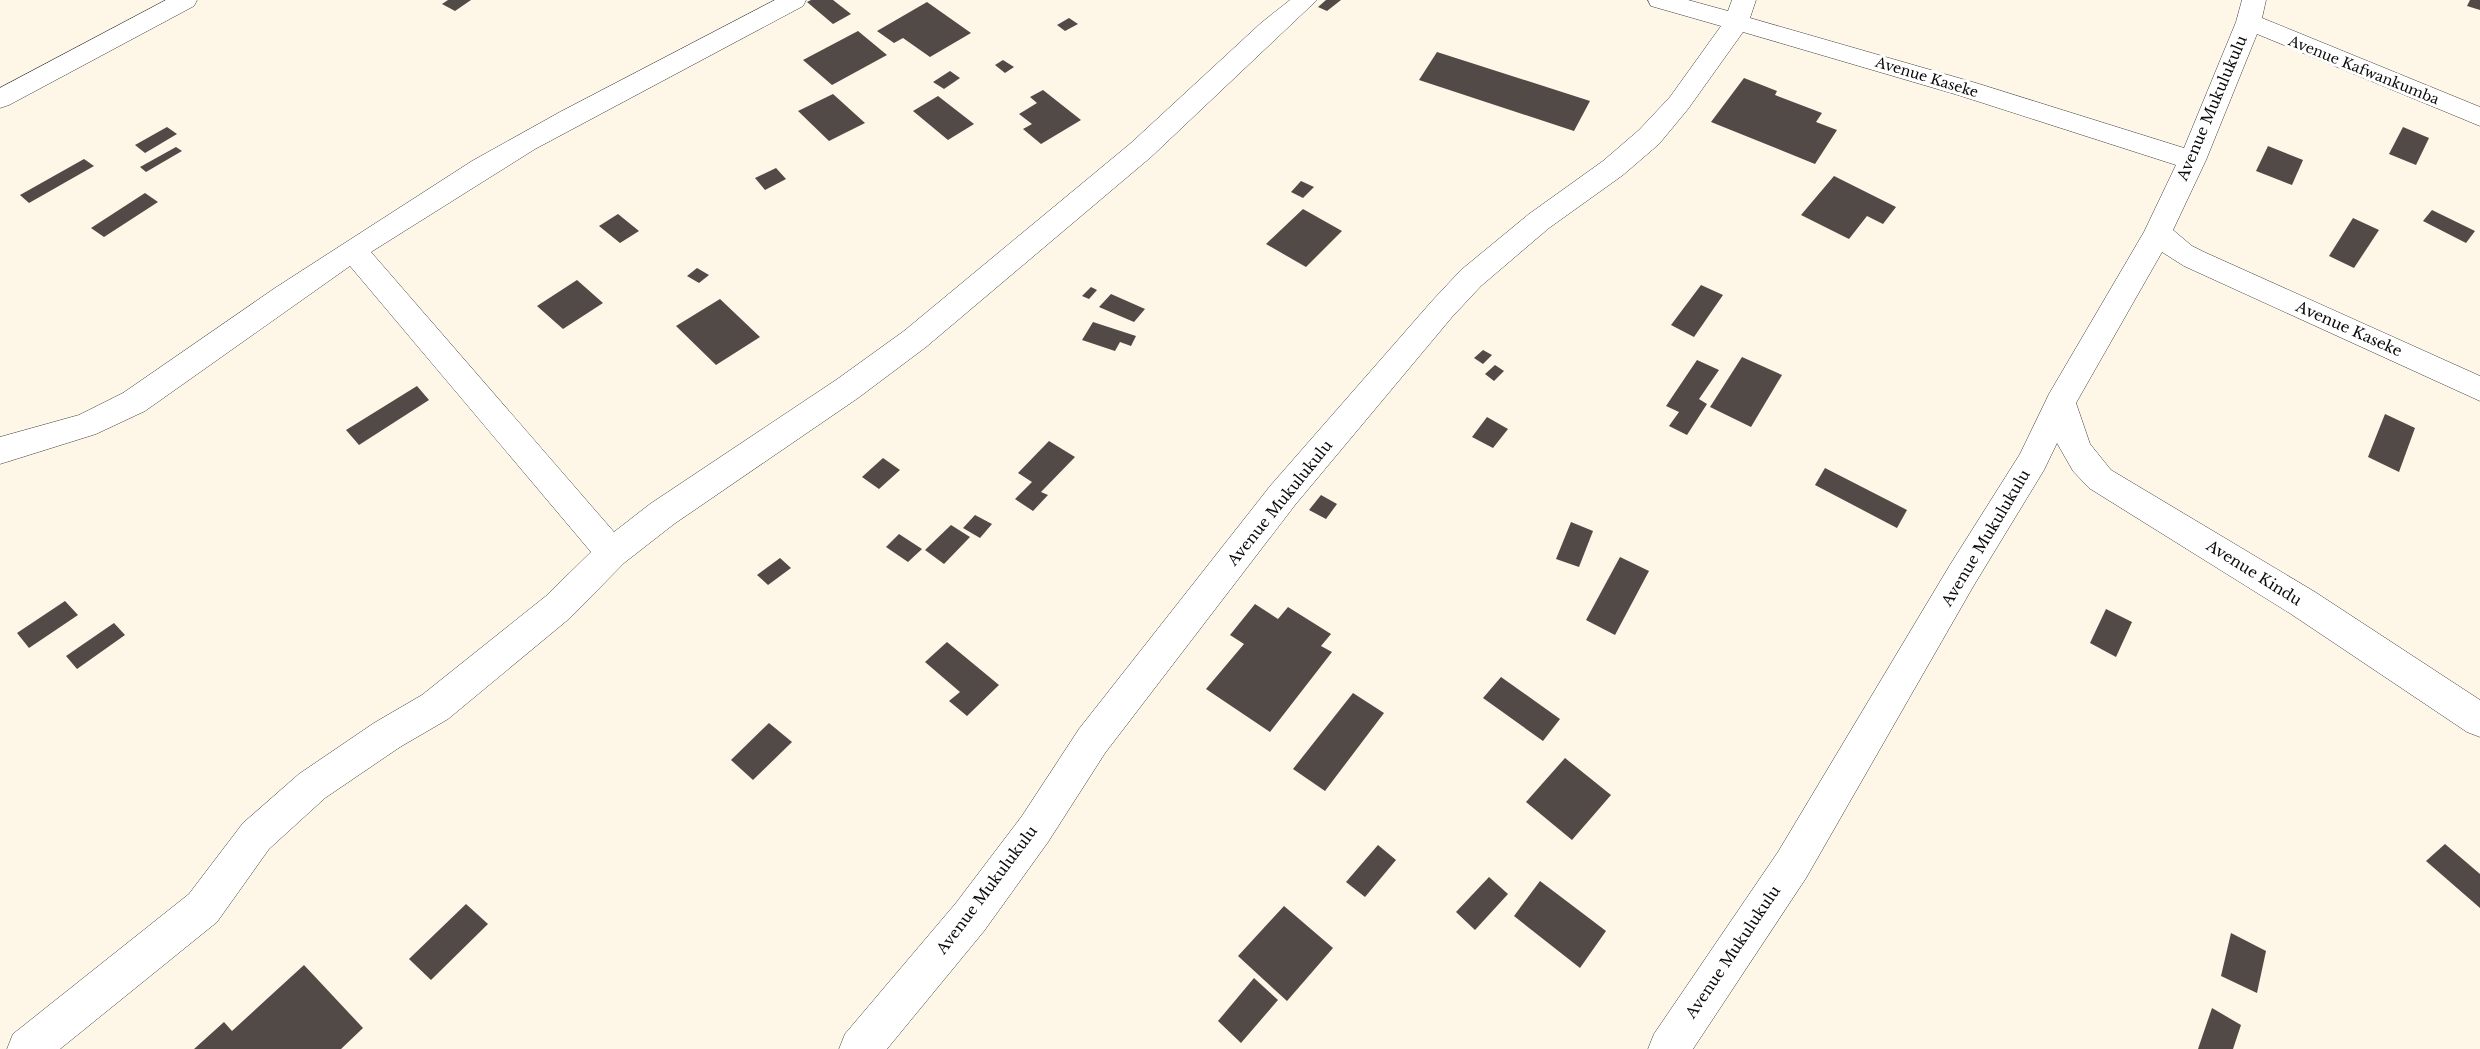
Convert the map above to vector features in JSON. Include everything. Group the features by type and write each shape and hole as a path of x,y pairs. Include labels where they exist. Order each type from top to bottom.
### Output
{"street":[{"path":"0,99 185,0"},
{"path":"6,442 55,435 97,421 141,397 441,193 498,159 794,0"},
{"path":"28,1049 202,908 256,836 312,786 387,735 435,707 558,607 612,553 662,514 847,389 915,339 1141,150 1270,29 1305,0"},
{"name":"Avenue Kaseke","path":"1660,0 1740,12 1978,92 2192,160"},
{"name":"Avenue Mukulukulu","path":"1668,1049 1792,865 1962,575 2033,460 2060,403 2158,232 2192,160 2251,11"},
{"name":"Avenue Kafwankumba","path":"2251,11 2480,117"},
{"name":"Avenue Mukulukulu","path":"860,1049 970,917 1035,829 1092,741 1283,495 1471,278 1539,221 1613,168 1649,137 1719,50 1740,12"},
{"name":"Avenue Kaseke","path":"2158,232 2182,253 2194,259 2480,388"},
{"path":"353,251 612,553"},
{"name":"Avenue Kindu","path":"2060,403 2074,448 2085,466 2100,479 2303,603 2480,720"}],"building":[{"path":"448,0 471,0 455,11 442,4"},
{"path":"833,0 851,14 833,24 807,2"},
{"path":"1326,0 1341,0 1327,11 1318,7"},
{"path":"2470,0 2480,0 2480,10 2467,6"},
{"path":"927,2 971,33 930,57 903,38 894,43 877,31"},
{"path":"1069,18 1078,24 1065,31 1057,25"},
{"path":"858,31 887,55 832,85 803,60"},
{"path":"1437,52 1590,101 1574,131 1419,80"},
{"path":"1003,60 1014,67 1005,73 995,65"},
{"path":"950,71 960,78 944,89 933,82"},
{"path":"1744,78 1777,91 1775,95 1822,113 1816,122 1837,130 1815,164 1711,122"},
{"path":"1043,90 1081,120 1041,144 1023,129 1032,124 1019,114 1037,103 1030,97"},
{"path":"833,94 865,123 829,141 798,111"},
{"path":"938,96 974,124 948,140 913,111"},
{"path":"167,127 177,134 145,153 135,145"},
{"path":"2403,127 2429,138 2416,165 2389,154"},
{"path":"2268,146 2303,160 2292,185 2256,171"},
{"path":"176,147 182,151 146,172 140,167"},
{"path":"84,159 94,166 29,203 20,195"},
{"path":"776,168 786,179 765,190 755,178"},
{"path":"1834,176 1896,207 1883,224 1867,216 1849,239 1801,215"},
{"path":"1301,181 1314,187 1303,198 1291,192"},
{"path":"145,193 158,202 104,237 91,228"},
{"path":"1303,209 1342,231 1306,267 1266,244"},
{"path":"2432,210 2475,231 2466,243 2423,221"},
{"path":"618,214 639,231 620,243 599,226"},
{"path":"2353,218 2379,230 2354,268 2329,256"},
{"path":"697,268 709,275 699,283 687,276"},
{"path":"577,280 603,303 563,329 537,306"},
{"path":"1701,285 1723,295 1694,337 1671,325"},
{"path":"1091,287 1097,290 1089,299 1082,296"},
{"path":"1111,294 1145,309 1134,322 1099,307"},
{"path":"720,299 760,337 716,365 676,326"},
{"path":"1093,322 1136,336 1131,346 1120,342 1115,351 1082,340"},
{"path":"1483,350 1492,355 1483,364 1474,358"},
{"path":"1742,357 1782,375 1751,427 1710,407"},
{"path":"1697,360 1719,370 1699,399 1707,404 1687,435 1669,426 1679,412 1666,406"},
{"path":"1495,365 1504,371 1494,381 1485,374"},
{"path":"417,386 429,400 359,445 346,430"},
{"path":"2385,414 2415,428 2399,472 2368,457"},
{"path":"1487,417 1508,429 1493,448 1472,437"},
{"path":"1049,441 1075,457 1041,492 1048,495 1033,511 1015,499 1032,482 1018,473"},
{"path":"883,458 900,470 879,489 862,477"},
{"path":"1825,468 1907,510 1897,528 1815,485"},
{"path":"1321,495 1337,504 1326,519 1309,510"},
{"path":"975,515 992,524 980,538 963,528"},
{"path":"1571,522 1593,531 1579,567 1556,559"},
{"path":"951,525 970,537 944,564 925,550"},
{"path":"899,534 922,549 908,562 886,547"},
{"path":"1620,557 1649,571 1615,635 1586,620"},
{"path":"780,558 791,568 768,585 757,575"},
{"path":"65,601 78,615 29,648 17,633"},
{"path":"1255,604 1278,619 1288,607 1331,634 1321,646 1332,652 1270,732 1206,689 1244,644 1230,635"},
{"path":"2106,609 2132,622 2116,657 2090,643"},
{"path":"114,623 125,635 77,669 66,656"},
{"path":"947,642 999,685 967,716 949,701 960,692 925,662"},
{"path":"1501,677 1560,719 1543,741 1483,698"},
{"path":"1353,693 1384,713 1325,791 1293,769"},
{"path":"769,723 792,742 753,780 731,760"},
{"path":"1565,758 1611,795 1572,840 1526,802"},
{"path":"2445,844 2480,874 2480,908 2426,861"},
{"path":"1378,845 1396,860 1365,897 1346,882"},
{"path":"1489,877 1508,894 1475,930 1456,912"},
{"path":"1540,881 1606,931 1580,968 1514,916"},
{"path":"466,904 488,924 431,980 409,959"},
{"path":"1284,906 1333,948 1287,1001 1238,956"},
{"path":"2231,933 2266,951 2257,993 2221,976"},
{"path":"304,965 363,1028 341,1049 194,1049 224,1022 232,1031"},
{"path":"1254,978 1278,1000 1241,1043 1218,1021"},
{"path":"2212,1008 2241,1025 2233,1049 2198,1049"}]}
